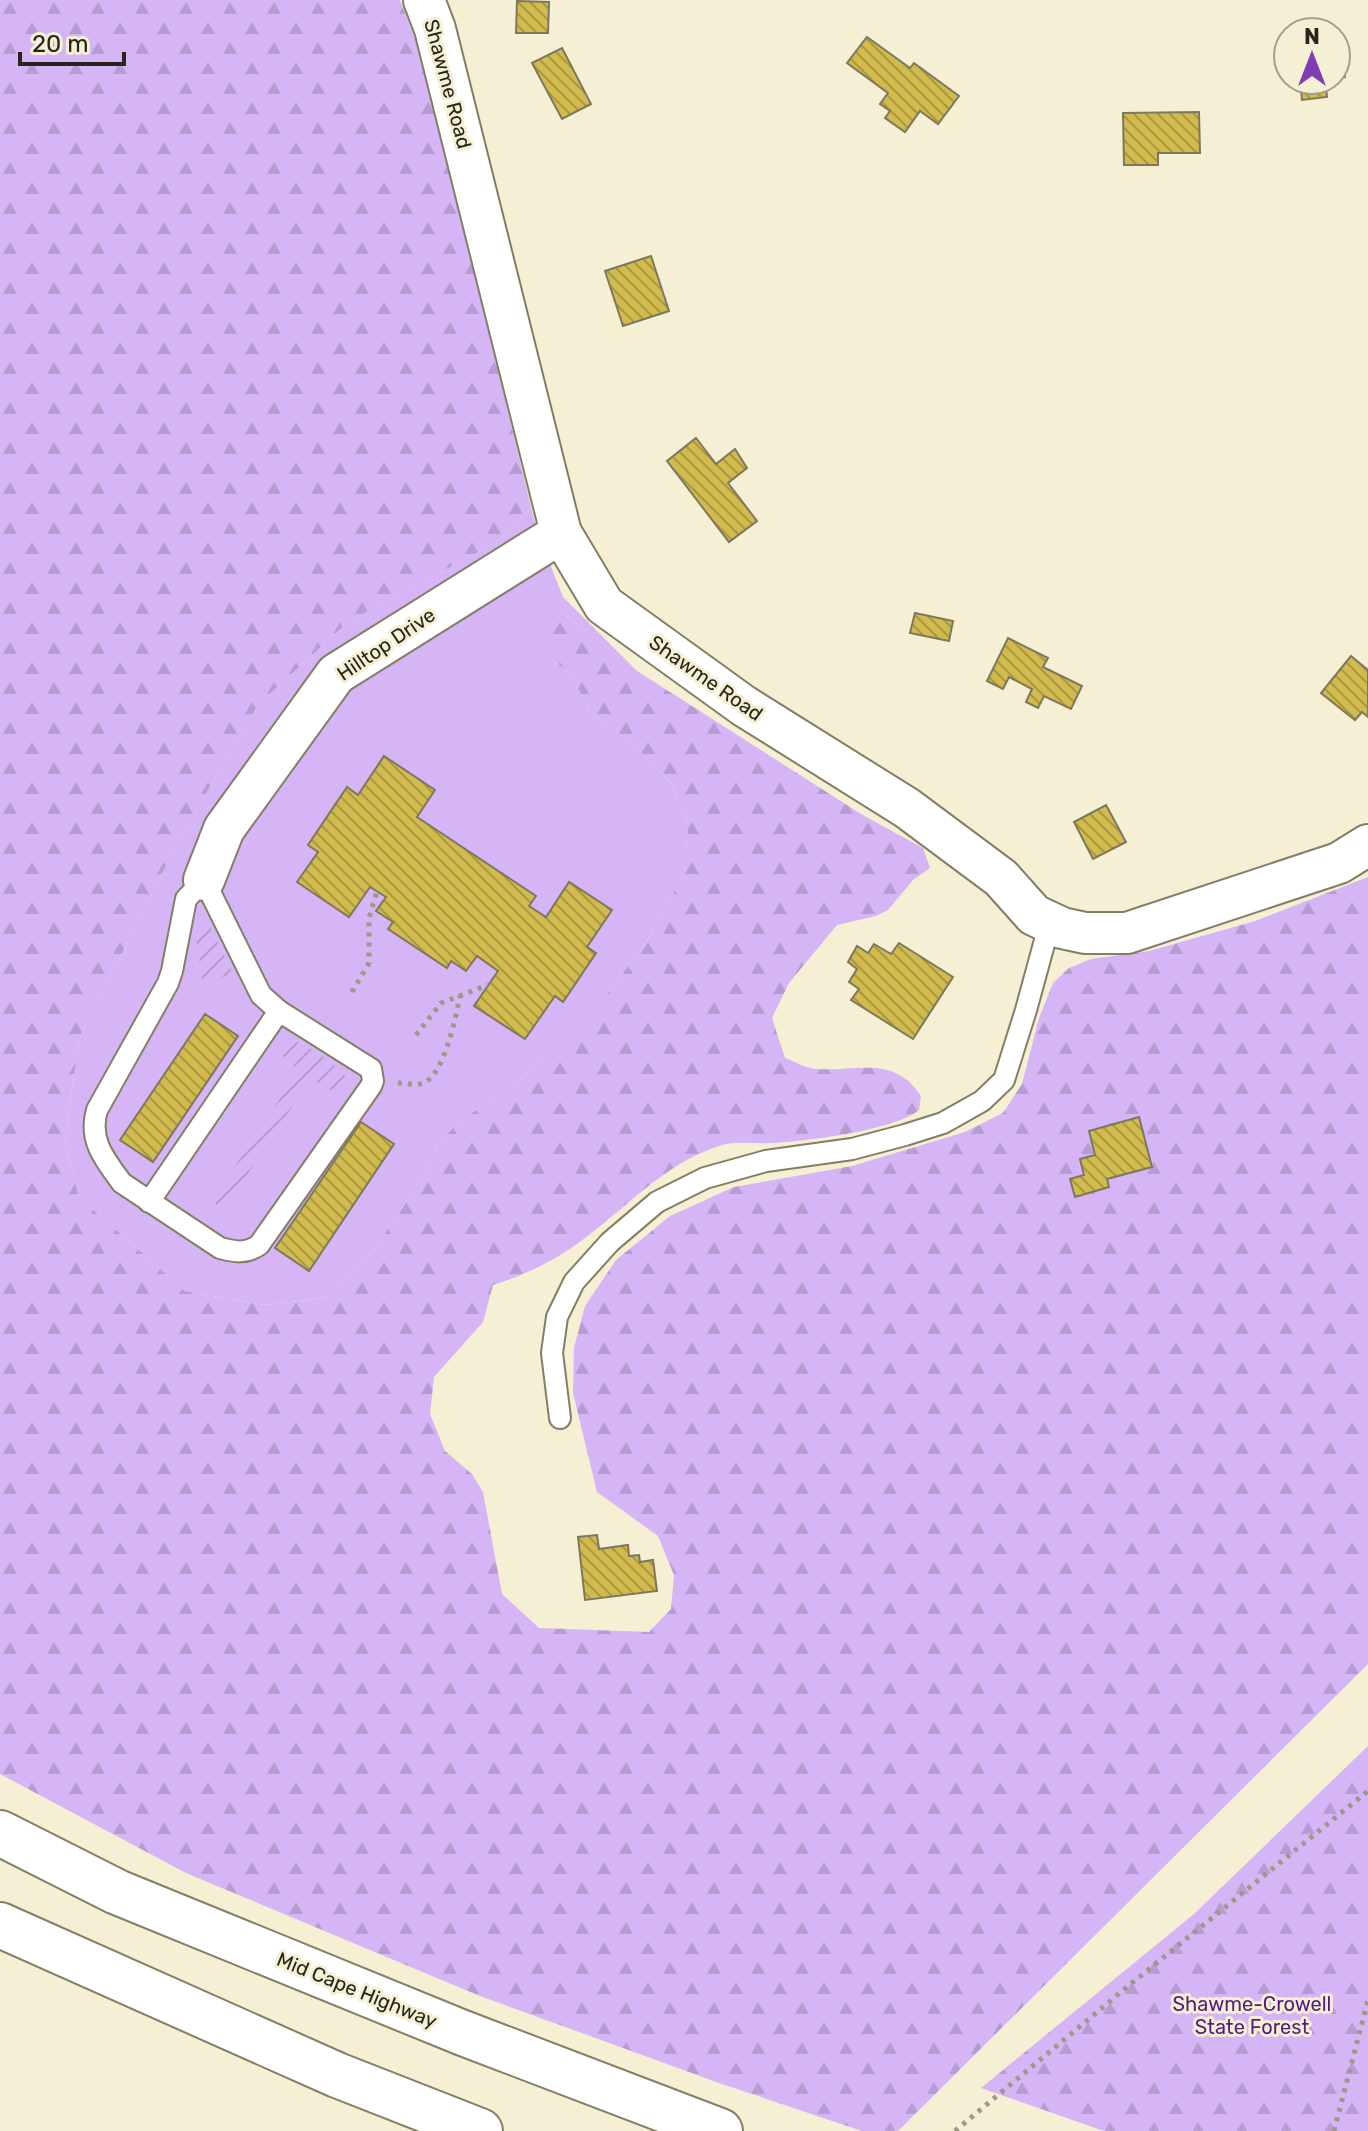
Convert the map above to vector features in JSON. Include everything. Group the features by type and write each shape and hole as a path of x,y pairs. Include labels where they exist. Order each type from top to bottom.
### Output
{"highway":[{"name":"Mid Cape Highway","path":"0,1833 117,1892 463,2033 720,2131"},
{"path":"0,1925 337,2075 480,2131"}],"street":[{"name":"Shawme Road","path":"424,0 435,29 561,533 604,605 744,706 907,808 1001,878 1034,915 1085,933 1127,933 1339,863 1368,845"},
{"name":"Hilltop Drive","path":"204,880 224,829 336,674 561,533"}],"lane":[{"path":"204,880 261,995 279,1011 371,1069 373,1081 259,1245 250,1251 236,1252 220,1248 122,1183 95,1140 94,1121 97,1110 168,983 186,899 204,880"},
{"path":"560,1418 552,1353 557,1317 574,1282 610,1242 657,1202 705,1178 766,1161 852,1149 905,1135 943,1123 982,1101 1004,1080 1050,922"},
{"path":"149,1202 279,1011"}],"path":[{"path":"352,992 369,963 369,918 377,891"},
{"path":"416,1035 441,1003 488,985"},
{"path":"373,1081 427,1082 444,1053 460,996"},
{"path":"955,2131 1368,1791"},
{"path":"1334,2131 1368,2000"}],"green space":[{"path":"0,0 400,0 422,56 531,507 505,534 482,550 348,622 258,705 179,840 79,1039 65,1143 79,1197 185,1291 266,1305 330,1297 373,1251 428,1169 438,1143 459,1122 525,1076 597,1008 647,941 684,874 688,825 672,784 635,746 591,713 569,672 547,657 544,623 548,609 556,607 637,671 861,814 923,848 930,868 913,880 888,910 837,925 789,983 772,1018 785,1058 816,1069 873,1068 899,1074 921,1096 919,1110 890,1123 848,1134 785,1142 736,1143 697,1155 662,1176 571,1248 539,1267 493,1285 483,1322 434,1377 430,1414 445,1451 472,1474 483,1492 502,1594 539,1628 649,1632 671,1609 674,1575 658,1536 597,1492 573,1393 574,1348 585,1306 616,1260 670,1216 734,1187 852,1166 965,1132 1003,1113 1022,1084 1039,1018 1053,983 1069,968 1091,959 1149,951 1255,921 1368,877 1368,1664 898,2131 862,2131 480,1996 186,1873 0,1774"},
{"path":"531,507 563,597 637,671 556,607 547,657 569,672 591,713 635,746 672,784 688,825 684,874 647,941 597,1008 525,1076 459,1122 438,1143 428,1169 373,1251 330,1297 266,1305 185,1291 79,1197 65,1143 79,1039 179,840 258,705 348,622 482,550 505,534"},
{"path":"202,922 208,923 234,975 202,980 195,929"},
{"path":"285,1038 308,1047 334,1065 345,1076 345,1088 336,1093 311,1078 228,1204 222,1208 217,1206 215,1196 299,1070 277,1051"},
{"name":"Shawme-Crowell State Forest","path":"1368,1746 1368,2131 1104,2131 981,2088 1194,1914"}],"building":[{"path":"517,1 549,2 548,33 516,33"},
{"path":"867,37 910,68 914,63 959,96 938,124 920,111 905,132 885,118 890,111 880,104 888,93 847,63"},
{"path":"562,48 591,104 562,119 532,63"},
{"path":"1302,96 1327,96 1327,97 1302,100"},
{"path":"1199,112 1200,153 1158,153 1158,165 1124,165 1123,113"},
{"path":"651,256 669,311 623,326 605,271"},
{"path":"696,438 716,464 735,449 747,468 728,483 757,521 729,542 667,461"},
{"path":"915,613 953,621 949,641 910,633"},
{"path":"1008,638 1048,658 1043,667 1082,686 1071,709 1044,696 1038,708 1026,702 1032,689 1009,677 1003,689 987,681"},
{"path":"1351,656 1368,670 1368,717 1362,712 1355,720 1321,693"},
{"path":"384,756 435,790 417,817 536,896 529,906 546,917 569,882 612,910 587,947 596,953 563,1002 555,996 525,1039 474,1006 498,971 477,956 466,971 451,961 447,968 388,929 393,922 376,911 386,897 370,887 349,917 297,882 318,852 308,845 347,787 358,795"},
{"path":"1106,805 1126,842 1093,859 1074,822"},
{"path":"899,943 953,977 913,1039 851,1000 859,989 849,982 857,969 848,962 857,946 868,953 874,944 891,954"},
{"path":"205,1014 238,1036 153,1162 120,1140"},
{"path":"1139,1117 1152,1167 1107,1179 1109,1187 1075,1197 1070,1179 1084,1175 1080,1159 1095,1155 1089,1131"},
{"path":"361,1122 394,1144 309,1271 275,1248"},
{"path":"597,1535 599,1549 628,1545 629,1556 639,1555 640,1562 653,1560 657,1591 585,1600 578,1537"}]}
